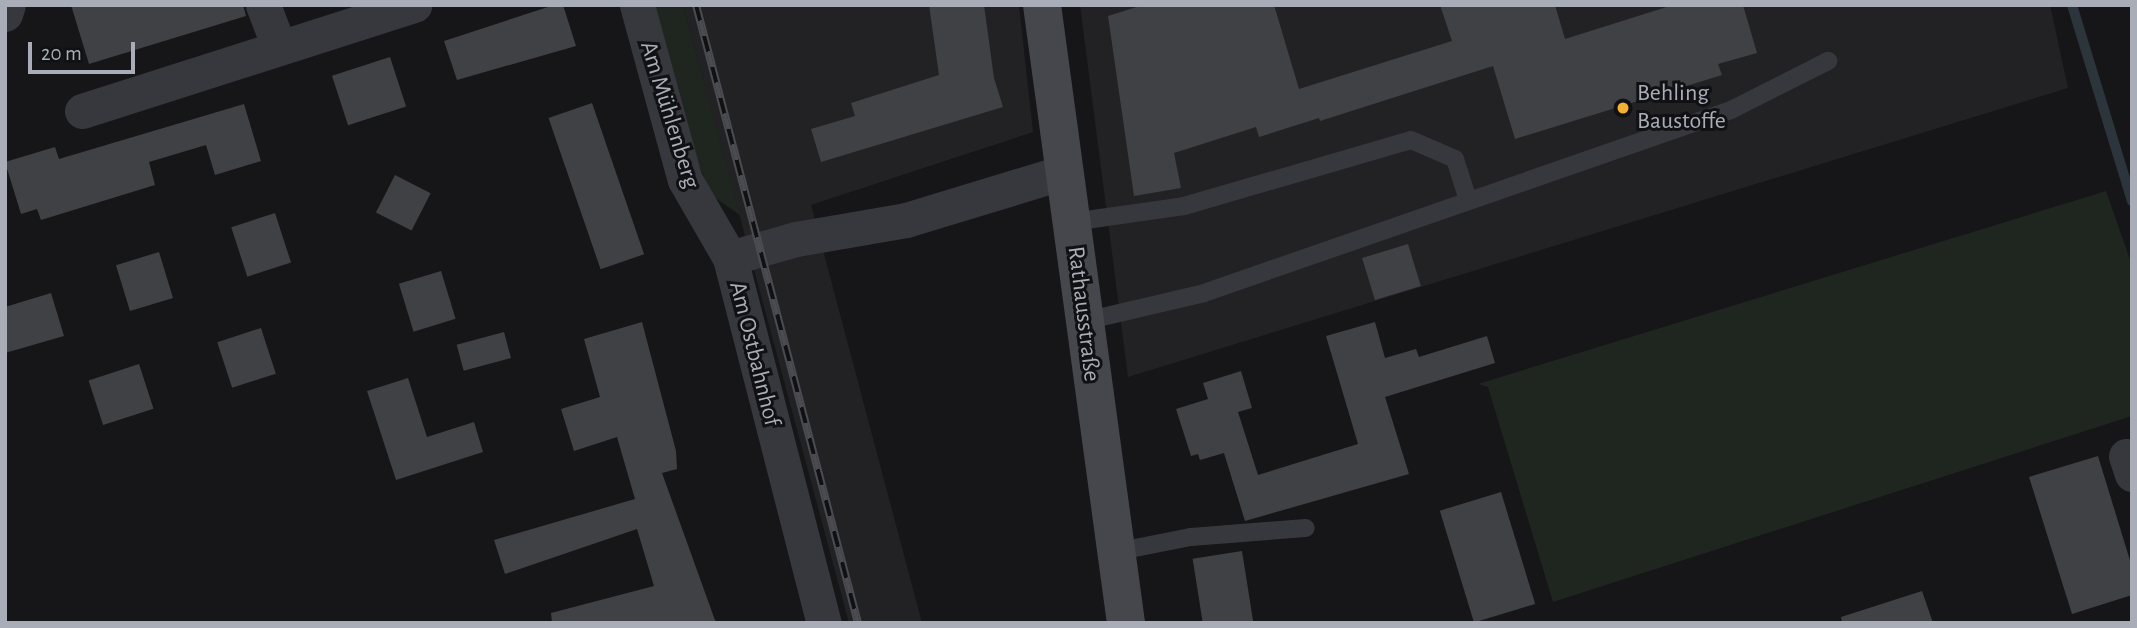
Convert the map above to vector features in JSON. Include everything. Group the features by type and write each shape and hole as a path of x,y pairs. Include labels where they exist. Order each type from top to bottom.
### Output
{"main road":[{"name":"Rathausstraße","path":"1042,5 1126,623"}],"street":[{"path":"5,14 8,5"},
{"path":"263,5 279,47"},
{"path":"82,111 414,5"},
{"name":"Am Mühlenberg","path":"637,5 685,180 730,258"},
{"name":"Am Ostbahnhof","path":"824,623 730,258 796,239 906,220 1064,172"}],"lane":[{"path":"1085,321 1204,293 1731,110 1828,61"},
{"path":"1072,222 1184,206 1410,140 1455,159 1468,200"},
{"path":"1115,552 1191,537 1306,528"}],"shaded area":[{"path":"651,5 683,5 740,215 711,195 686,132"},
{"path":"683,5 1019,5 1033,132 811,205 922,623 849,623"},
{"path":"1080,5 2050,5 2068,88 1128,377"},
{"path":"2106,191 2132,265 2132,416 1553,602 1488,387 1478,384"}],"building":[{"path":"71,5 243,5 246,16 89,64"},
{"path":"554,5 563,5 576,46 457,80 444,41"},
{"path":"929,5 984,5 994,78 1003,107 821,162 811,129 855,116 851,103 939,75"},
{"path":"1143,5 1274,5 1299,89 1452,41 1440,5 1555,5 1565,39 1673,5 1743,5 1757,53 1718,64 1722,75 1515,139 1493,66 1320,121 1319,118 1259,137 1256,127 1174,153 1181,188 1134,196 1108,16"},
{"path":"390,57 406,106 348,125 332,76"},
{"path":"592,103 644,254 601,269 549,118"},
{"path":"244,104 261,161 215,175 206,145 149,162 155,185 41,220 37,209 21,214 5,162 55,147 59,159"},
{"path":"395,175 431,193 412,231 376,212"},
{"path":"275,213 291,262 247,277 231,227"},
{"path":"1408,244 1421,286 1375,300 1362,258"},
{"path":"159,252 173,298 130,311 116,265"},
{"path":"441,271 456,319 414,332 399,284"},
{"path":"51,293 64,336 5,353 5,307"},
{"path":"642,322 676,451 677,469 662,473 716,623 552,623 551,613 654,586 637,529 505,574 494,540 635,499 617,437 574,451 561,409 600,397 584,339"},
{"path":"1375,322 1385,358 1416,349 1419,357 1487,336 1495,363 1385,397 1409,474 1245,521 1224,453 1200,460 1198,454 1191,456 1176,409 1208,399 1203,383 1241,371 1252,408 1238,412 1258,475 1358,444 1326,336"},
{"path":"261,328 276,374 232,388 217,342"},
{"path":"504,332 511,358 464,371 457,345"},
{"path":"139,364 154,409 103,425 89,380"},
{"path":"408,378 427,437 474,422 483,452 396,480 367,391"},
{"path":"2098,456 2132,567 2132,595 2072,614 2029,477"},
{"path":"1501,492 1535,604 1474,623 1440,511"},
{"path":"1242,551 1253,623 1203,623 1193,559"},
{"path":"1922,591 1933,623 1842,623 1841,617"}],"waterway":[{"path":"2072,5 2132,201"}],"railway":[{"path":"696,5 858,623"}],"place":[{"name":"Behling Baustoffe","path":"1623,108"}]}
